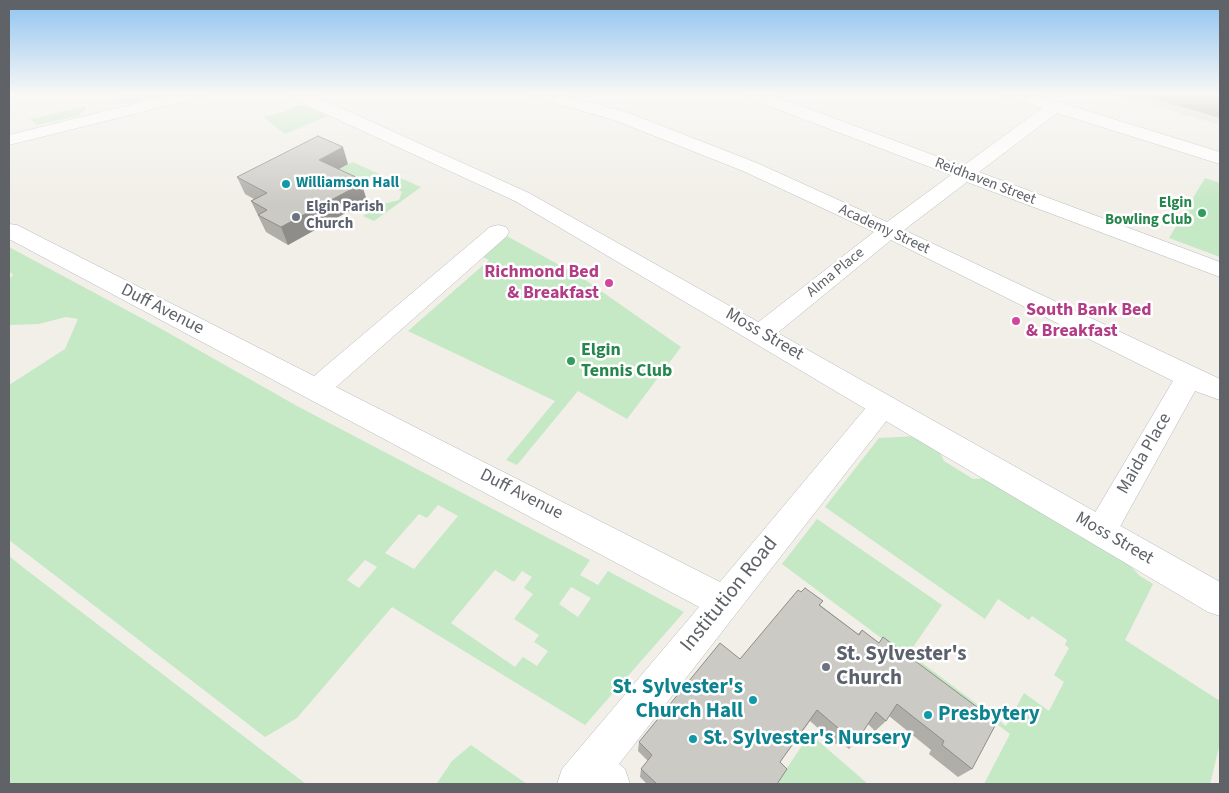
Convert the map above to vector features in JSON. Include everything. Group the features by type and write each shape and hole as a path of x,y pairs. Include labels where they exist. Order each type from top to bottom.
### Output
{"street":[{"path":"9,140 48,130"},
{"name":"Moss Street","path":"376,130 522,197 761,333 1220,600"},
{"name":"Academy Street","path":"656,130 711,151 888,231 1220,390"},
{"name":"Reidhaven Street","path":"848,130 1220,270"},
{"name":"Alma Place","path":"761,333 888,231 1023,130"},
{"path":"1131,130 1220,158"},
{"name":"Duff Avenue","path":"9,230 725,602"},
{"path":"316,389 498,232"},
{"name":"Maida Place","path":"1101,532 1189,376"},
{"name":"Institution Road","path":"593,778 725,602 884,406"}],"green space":[{"path":"280,130 295,130 285,134"},
{"path":"353,162 379,174 375,176 320,178"},
{"path":"398,177 421,187 374,221 363,216 379,205 399,200 402,192 387,182"},
{"name":"Elgin Bowling Club","path":"1205,178 1220,183 1220,257 1169,238"},
{"name":"Elgin Tennis Club","path":"505,235 581,277 681,347 627,419 578,391 517,465 506,460 555,401 408,331 489,260 479,255"},
{"path":"9,247 158,327 297,406 590,560 580,575 598,585 608,571 684,612 585,725 392,607 297,718 265,737 9,540 9,385 65,349 78,319 66,317 39,324 9,325 9,279 13,275 9,271","holes":["438,505 458,516 414,569 385,553 419,514 427,518","365,560 377,567 359,588 347,580","495,570 514,582 522,571 532,577 524,588 533,594 514,619 539,635 534,642 548,651 537,666 523,657 515,667 451,623","571,587 591,598 578,617 559,604"]},
{"path":"917,436 938,449 944,461 973,479 989,478 1120,556 1140,576 1153,584 1125,640 1220,701 1220,743 1210,784 984,784 1010,734 782,564 817,519 942,605 909,653 1006,726 1024,693 1049,711 1064,682 1054,675 1069,648 1065,645 1067,640 1032,616 1029,620 998,599 985,619 825,507 879,438"},
{"path":"9,556 20,565 306,784 9,784"},
{"path":"810,734 868,784 776,784"},
{"path":"471,745 527,784 437,783 452,761"}],"building":[{"path":"318,136 343,147 319,160 360,179 356,181 361,184 281,227 258,215 267,210 251,201 267,193 237,177"},
{"path":"805,588 823,601 819,605 859,635 862,630 879,643 883,637 997,722 972,769 942,745 944,741 897,704 886,721 876,712 858,739 848,730 845,734 817,710 780,762 787,769 777,784 657,784 641,769 652,755 639,742 720,643 740,659 798,590 801,592"}],"place":[{"name":"Williamson Hall","path":"286,184"},
{"name":"Elgin Bowling Club","path":"1202,213"},
{"name":"Elgin Parish Church","path":"296,217"},
{"name":"Richmond Bed & Breakfast","path":"609,283"},
{"name":"South Bank Bed & Breakfast","path":"1016,321"},
{"name":"Elgin Tennis Club","path":"571,361"},
{"name":"St. Sylvester's Church","path":"826,667"},
{"name":"St. Sylvester's Church Hall","path":"753,700"},
{"name":"Presbytery","path":"928,715"},
{"name":"St. Sylvester's Nursery","path":"693,739"}]}
